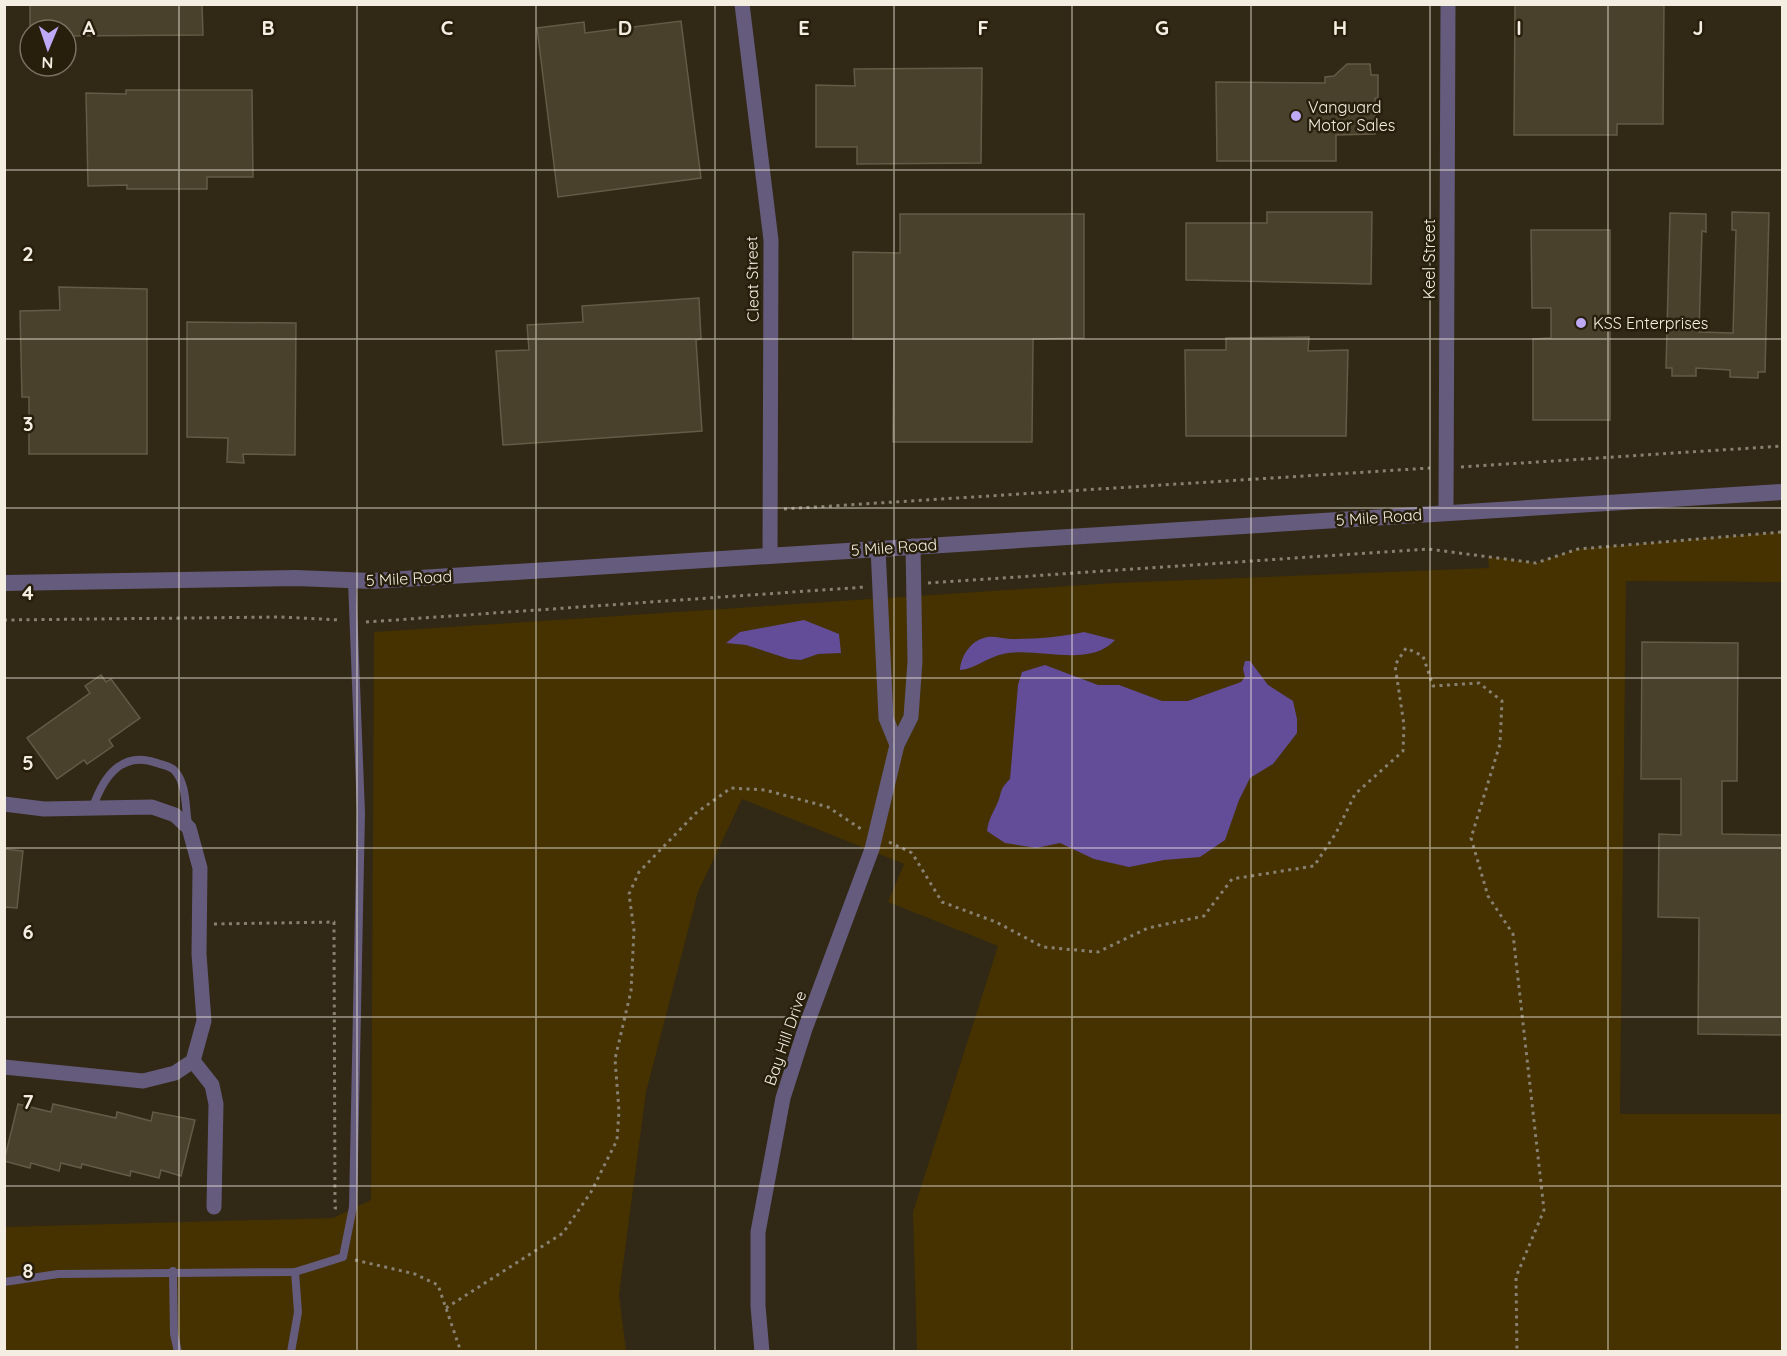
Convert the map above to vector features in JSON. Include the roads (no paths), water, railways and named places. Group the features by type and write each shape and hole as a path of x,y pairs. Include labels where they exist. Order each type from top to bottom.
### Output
{"street":[{"name":"Cleat Street","path":"742,4 771,240 770,555"},
{"name":"Keel Street","path":"1446,513 1448,4"},
{"name":"5 Mile Road","path":"4,583 296,578 372,581 1782,492"},
{"name":"Bay Hill Drive","path":"762,1352 758,1306 759,1232 781,1109 805,1029 876,835 897,745 911,717 915,661 913,546"},
{"path":"878,548 886,718 897,745"},
{"path":"4,804 44,809 152,807 175,815 189,828 200,868 204,1021 193,1061 175,1073 143,1081 4,1068"},
{"path":"193,1061 212,1085 216,1104 214,1207"}],"lane":[{"path":"4,1282 58,1274 173,1271 295,1272 343,1257 352,1207 361,813 352,579"},
{"path":"93,807 101,784 127,760 152,761 173,769 183,785 189,828"},
{"path":"173,1271 174,1334 178,1352"},
{"path":"291,1352 298,1312 295,1272"}],"place":[{"name":"Vanguard Motor Sales","path":"1296,116"},
{"name":"KSS Enterprises","path":"1581,323"}]}
